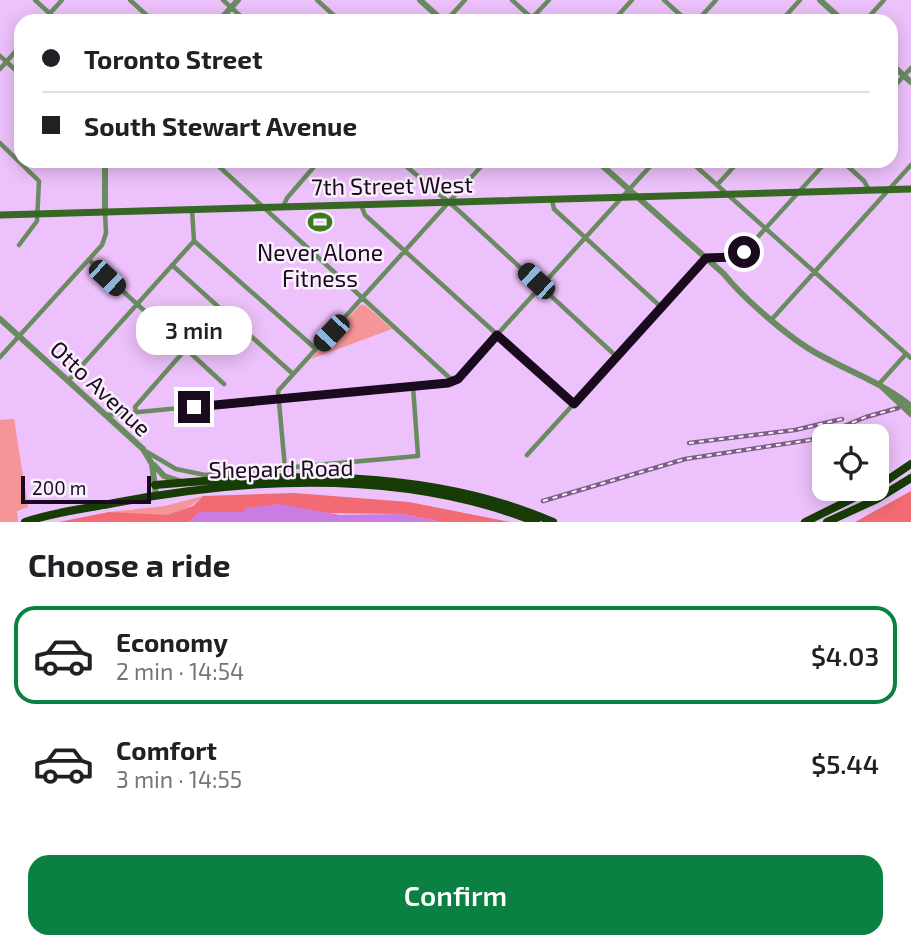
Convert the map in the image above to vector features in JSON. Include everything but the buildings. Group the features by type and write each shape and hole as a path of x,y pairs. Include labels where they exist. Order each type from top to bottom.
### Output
{"highway":[{"path":"889,478 911,464"},
{"name":"Shepard Road","path":"155,485 303,477 385,482 482,497 553,522"},
{"path":"827,522 870,502 911,478"},
{"name":"Shepard Road","path":"25,522 51,514 156,495 265,485 364,486 460,499 536,522"},
{"path":"805,522 848,501"}],"main road":[{"name":"7th Street West","path":"0,215 911,189"}],"street":[{"path":"35,0 50,14 62,0"},
{"path":"130,0 145,14"},
{"path":"223,0 238,14"},
{"path":"225,14 238,0"},
{"path":"317,0 332,14"},
{"path":"420,0 436,14"},
{"path":"451,14 465,0"},
{"path":"512,0 527,14"},
{"path":"619,14 632,0"},
{"path":"664,0 679,14"},
{"path":"704,14 716,0"},
{"path":"787,14 800,0"},
{"path":"820,0 835,14"},
{"path":"871,14 884,0"},
{"path":"0,69 14,53"},
{"path":"0,57 14,69"},
{"path":"898,82 911,68"},
{"path":"898,70 911,82"},
{"path":"0,143 14,156"},
{"path":"773,318 911,165"},
{"path":"19,245 39,213 38,177 28,168"},
{"path":"0,357 104,243 105,168"},
{"path":"221,168 454,382"},
{"path":"283,206 312,168"},
{"path":"408,168 617,357"},
{"path":"285,468 278,391 480,168"},
{"path":"605,168 736,288 811,350 879,384 911,406"},
{"path":"105,414 113,416 454,382 649,168"},
{"path":"698,168 911,358"},
{"path":"717,185 733,168"},
{"path":"527,455 706,258 740,254 820,168"},
{"path":"850,168 864,181 869,191"},
{"path":"552,200 554,209 662,307"},
{"path":"361,205 365,215 574,404"},
{"path":"192,209 194,242 316,349"},
{"path":"68,381 194,242"},
{"path":"89,260 224,384"},
{"path":"172,265 293,374"},
{"name":"Otto Avenue","path":"0,319 143,449 152,464 156,495"},
{"path":"136,412 135,407 145,394 186,350"},
{"path":"879,384 906,354"},
{"path":"879,384 911,414"},
{"path":"143,449 170,466 192,473 418,456 413,386"},
{"path":"152,464 167,478 184,482"}],"shaded area":[{"path":"360,305 365,305 392,329 311,359"},
{"path":"14,419 28,507 17,511 18,522 0,522 0,420"},
{"path":"911,491 911,522 855,522"},
{"path":"294,493 409,502 510,522 442,522 402,514 201,512 188,522 59,522 109,512 167,515 193,506 203,496"},
{"path":"203,496 194,504 171,514 134,517 109,512 165,506"},
{"path":"279,504 340,515 402,514 442,522 188,522 201,512 243,512 246,508"}],"railway":[{"path":"543,501 685,459 810,440 866,417 898,408"},
{"path":"689,443 795,430 842,419"}],"place":[{"name":"Never Alone Fitness","path":"320,222"}],"route":[{"path":"194,407 454,382 497,335 574,404 706,258 734,257 744,252"}]}
